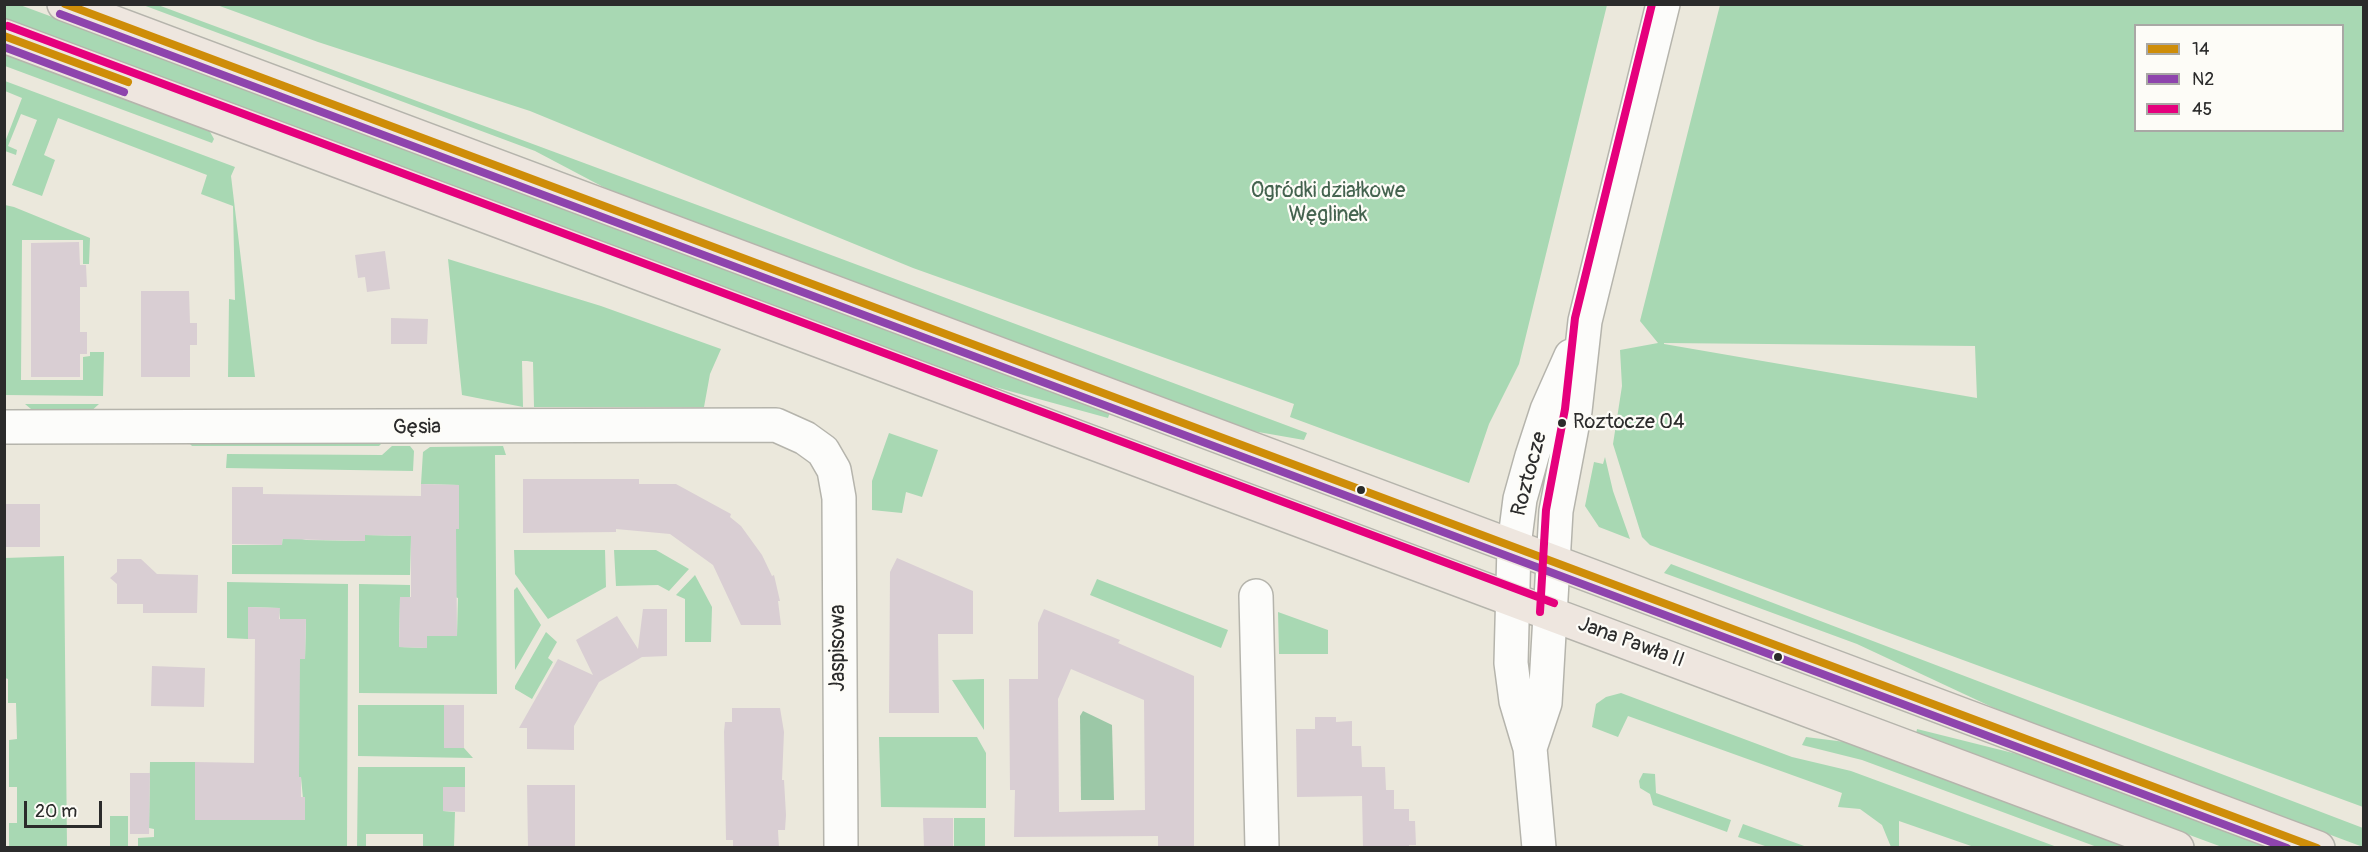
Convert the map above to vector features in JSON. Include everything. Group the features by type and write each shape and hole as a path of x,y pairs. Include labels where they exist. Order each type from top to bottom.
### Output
{"main road":[{"path":"64,4 2318,848"},
{"name":"Jana Pawła II","path":"4,36 2177,848"}],"street":[{"name":"Roztocze","path":"1530,748 1545,703 1556,511 1575,411 1585,321 1663,4"},
{"name":"Roztocze","path":"1530,748 1516,701 1511,663 1514,546 1520,499 1538,438 1585,321"},
{"name":"Gęsia","path":"4,427 776,425 805,438 823,451"},
{"name":"Jaspisowa","path":"823,451 834,470 839,498 842,848"},
{"path":"1256,596 1262,848"},
{"path":"1530,748 1539,848"}],"green space":[{"path":"4,5 20,5 937,344 1110,412 1108,418 991,386 5,20"},
{"path":"143,5 158,5 1307,433 1304,440 1241,429 626,199 535,151"},
{"name":"Ogródki działkowe Węglinek","path":"217,5 1607,5 1519,364 1489,424 1469,483 1290,417 1294,404 913,268 530,111 318,42"},
{"path":"1720,5 2363,5 2363,807 1650,545 1642,537 1613,444 1622,386 1620,350 1658,343 1640,321","holes":["1664,343 1975,346 1977,398"]},
{"path":"4,50 209,130 214,139 212,143 5,66"},
{"path":"5,81 235,167 231,176 255,377 228,377 229,299 235,300 233,206 201,194 207,175 58,118 44,155 55,160 42,196 12,185 37,120 21,114 8,146 17,150 16,155 5,151 5,142 22,98 5,91"},
{"path":"5,205 90,238 89,264 83,264 83,240 22,240 21,380 83,380 83,357 90,356 90,352 104,352 103,396 5,395"},
{"path":"448,259 601,306 721,349 710,374 704,407 534,407 533,362 527,361 522,361 523,407 462,395"},
{"path":"25,404 99,404 89,413 37,414"},
{"path":"889,433 938,450 922,497 906,492 902,513 872,510 872,481"},
{"path":"387,438 379,446 192,446 188,442"},
{"path":"392,446 410,446 414,451 413,471 226,468 227,454 382,455"},
{"path":"503,446 506,455 495,455 497,694 359,693 359,584 410,585 410,597 400,598 399,647 427,648 427,636 457,636 458,598 455,597 451,529 459,528 459,485 421,484 423,452 430,447"},
{"path":"1605,457 1613,491 1630,539 1599,527 1585,506 1594,462 1603,464"},
{"path":"283,534 306,540 365,541 365,535 411,536 410,575 232,574 232,545 282,545"},
{"path":"514,550 605,550 606,587 548,619 515,574"},
{"path":"614,550 656,550 689,569 669,591 658,585 616,586"},
{"path":"64,556 67,847 9,847 9,823 17,823 17,787 9,787 9,740 17,739 16,703 8,703 8,679 5,678 5,558"},
{"path":"1671,564 2363,828 2363,847 2009,715 1857,644 1664,573"},
{"path":"695,575 712,607 711,642 685,642 685,599 676,595"},
{"path":"1097,579 1228,630 1221,648 1090,595"},
{"path":"227,582 348,584 347,847 138,848 138,838 154,837 154,829 149,828 150,762 195,762 195,820 234,820 235,815 267,820 305,820 301,777 294,777 294,659 305,659 306,619 280,619 279,608 248,607 248,639 227,638"},
{"path":"517,587 541,625 515,670 514,590"},
{"path":"1278,612 1328,630 1328,654 1279,654"},
{"path":"546,632 557,642 548,658 553,662 532,699 515,689 515,686"},
{"path":"984,679 984,730 952,680"},
{"path":"1621,693 1792,757 1851,771 2057,847 1974,847 1899,821 1899,847 1891,847 1882,825 1860,809 1838,807 1842,793 1628,716 1618,737 1592,727 1596,704 1606,697"},
{"path":"358,705 444,705 444,748 464,748 473,758 358,756"},
{"path":"1083,711 1112,725 1114,800 1081,800 1080,716"},
{"path":"1917,729 2041,760 2275,847 2222,847 1916,734"},
{"path":"879,737 977,737 986,753 986,808 881,807"},
{"path":"1806,737 1853,743 2137,847 2097,847 1862,760 1802,745"},
{"path":"358,767 465,767 465,787 443,788 443,811 455,812 454,847 423,847 423,834 366,834 366,847 357,848"},
{"path":"1643,773 1655,774 1656,793 1731,820 1727,832 1653,805 1650,794 1640,788 1639,781"},
{"path":"110,816 128,816 128,847 110,847"},
{"path":"954,818 985,818 985,847 954,847"},
{"path":"1743,824 1807,847 1768,847 1738,837"}],"building":[{"path":"79,242 80,265 86,265 87,287 80,287 80,332 87,332 87,354 80,354 80,377 31,377 31,243"},
{"path":"385,251 390,289 367,292 365,277 358,278 355,255"},
{"path":"141,291 189,291 190,323 197,323 197,345 190,345 190,377 141,377"},
{"path":"391,318 428,319 427,344 391,344"},
{"path":"523,479 639,479 639,484 676,484 731,514 730,517 741,526 762,555 772,576 774,575 780,601 778,601 781,625 741,625 713,565 670,534 616,529 616,532 523,533"},
{"path":"421,484 459,485 459,529 456,529 457,636 427,636 427,648 399,647 400,597 411,597 411,536 365,535 365,541 282,539 282,545 232,544 232,487 263,487 263,494 421,496"},
{"path":"4,504 40,504 40,547 4,547"},
{"path":"897,558 973,591 973,634 938,634 939,713 889,713 890,572"},
{"path":"117,559 141,559 157,574 198,575 197,613 143,613 143,604 117,604 117,584 110,578 117,572"},
{"path":"248,607 280,608 279,619 306,619 305,659 300,659 299,777 301,777 301,797 305,797 305,820 195,820 195,762 254,763 255,639 248,639"},
{"path":"643,609 667,609 667,656 642,657 599,682 574,726 574,750 527,749 527,728 519,728 558,659 593,675 576,640 617,616 638,649"},
{"path":"1044,609 1120,640 1118,643 1194,676 1194,848 1158,848 1158,836 1014,837 1015,790 1010,790 1009,679 1038,679 1038,623","holes":["1071,669 1144,700 1145,810 1059,812 1058,699"]},
{"path":"152,666 205,668 204,707 151,706"},
{"path":"444,705 464,705 464,748 444,748"},
{"path":"732,708 780,708 784,732 782,780 784,780 786,815 785,830 778,830 779,848 733,848 733,840 726,840 724,732 725,722 732,722"},
{"path":"1315,717 1336,717 1336,722 1352,721 1352,746 1361,746 1362,767 1385,767 1386,790 1394,790 1394,809 1409,809 1409,821 1415,821 1416,845 1409,845 1409,848 1363,848 1362,796 1297,797 1296,729 1315,729"},
{"path":"130,773 150,773 149,834 130,834"},
{"path":"527,785 575,785 575,848 528,848"},
{"path":"443,787 465,787 465,812 443,811"},
{"path":"923,818 953,818 953,848 924,848"}],"transit line":[{"name":"14","path":"65,4 2317,848"},
{"name":"45","path":"1540,612 1546,510 1565,409 1575,318 1652,4"},
{"name":"N2","path":"60,14 2287,848"},
{"name":"45","path":"8,26 1554,603"},
{"name":"14","path":"4,36 128,82"},
{"name":"N2","path":"4,47 124,92"}],"place":[{"name":"Roztocze 04","path":"1562,423"}]}
